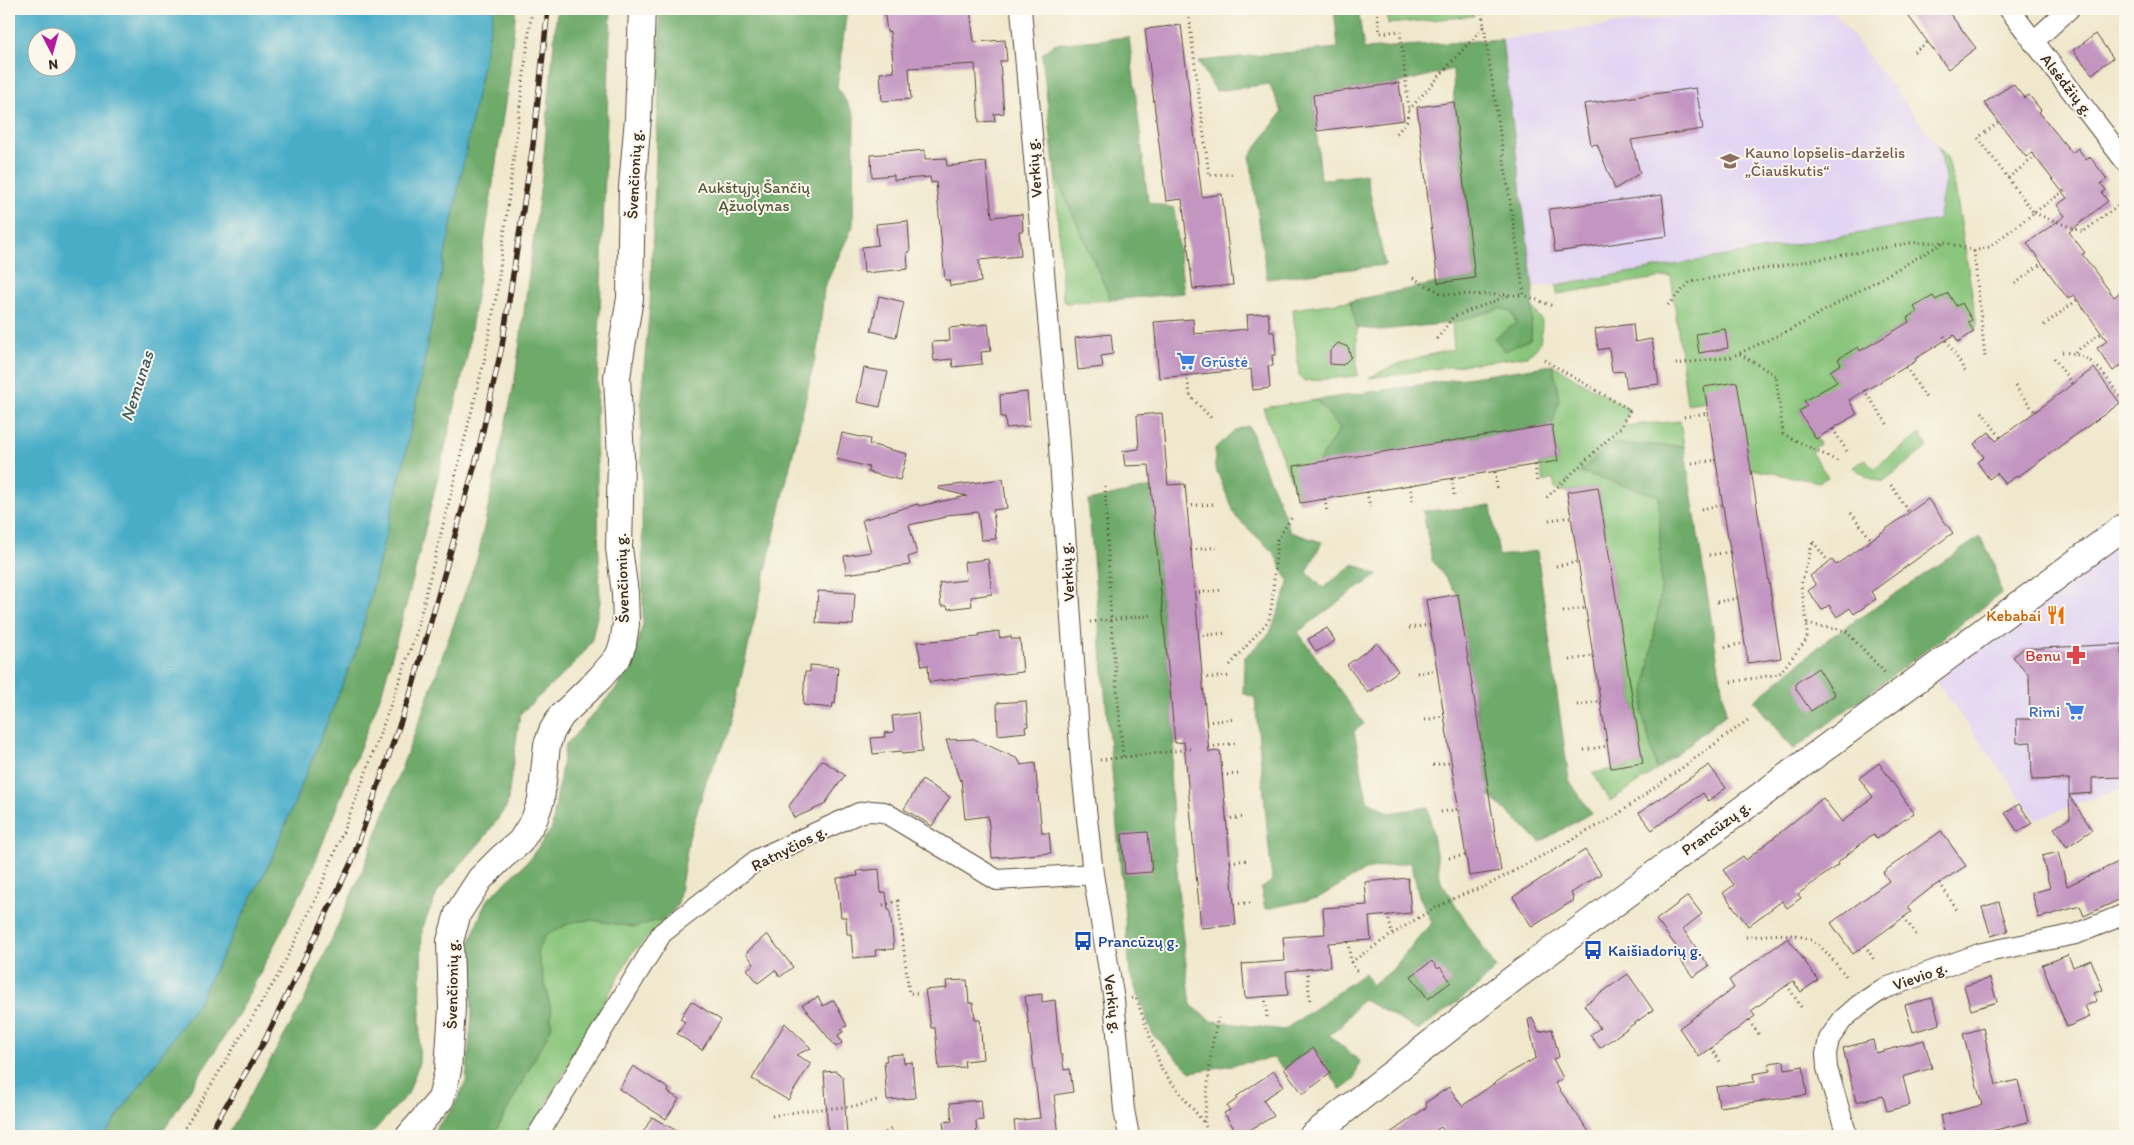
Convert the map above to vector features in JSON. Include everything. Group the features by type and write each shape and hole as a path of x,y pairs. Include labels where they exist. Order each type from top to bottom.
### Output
{"street":[{"name":"Švenčionių g.","path":"409,1136 441,1099 448,1070 452,1008 450,941 458,913 480,879 520,842 525,835 534,820 542,800 546,744 552,731 561,716 600,678 618,657 622,644 626,616 619,548 621,458 617,377 630,298 632,187 638,118 642,9"},
{"name":"Verkių g.","path":"1020,9 1058,432 1081,762 1093,874 1114,1000 1124,1110 1130,1135"},
{"name":"Alsėdžių g.","path":"2009,9 2125,161"},
{"path":"2033,42 2069,9"},
{"name":"Prancūzų g.","path":"1312,1136 1514,978 2125,526"},
{"name":"Ratnyčios g.","path":"537,1136 662,933 758,860 860,813 871,811 884,812 997,880 1093,874"},
{"name":"Vievio g.","path":"1846,1136 1827,1068 1826,1054 1829,1039 1843,1019 1859,1005 1882,989 1982,953 2076,934 2125,914"}],"path":[{"path":"180,1136 278,974 319,892 363,781 415,636 484,362 498,292 532,9"},
{"path":"1377,9 1380,33 1400,31 1409,110 1406,123 1394,136"},
{"path":"1481,9 1524,295"},
{"path":"1189,18 1209,175 1235,174"},
{"path":"1409,110 1484,26"},
{"path":"1914,52 1928,42"},
{"path":"1999,122 1978,138 2034,213 2083,232 2125,200"},
{"path":"2008,178 2035,157"},
{"path":"1668,305 1690,282 1910,243 1944,242 1974,251 1989,247 2067,189"},
{"path":"1676,364 1731,357 1739,354 1794,328 1944,242"},
{"path":"1974,251 1985,357"},
{"path":"2015,284 2042,263"},
{"path":"1413,278 1443,294 1524,295 1552,306"},
{"path":"1437,339 1453,317 1512,294"},
{"path":"2044,324 2077,300"},
{"path":"2075,352 2106,330"},
{"path":"1944,336 1965,371"},
{"path":"2062,352 2075,352 2093,361 2125,404"},
{"path":"1739,354 1776,376 1783,434 1837,461"},
{"path":"2054,358 2072,384"},
{"path":"1544,360 1630,410 1621,426 1546,498"},
{"path":"1906,367 1926,398"},
{"path":"1186,375 1191,397 1212,419"},
{"path":"2015,386 2035,412"},
{"path":"1864,390 1888,425"},
{"path":"1982,412 2001,438"},
{"path":"1684,417 1708,413"},
{"path":"1833,429 1848,453"},
{"path":"1692,463 1716,460"},
{"path":"1535,465 1537,483"},
{"path":"1494,472 1497,488"},
{"path":"1452,479 1454,495"},
{"path":"1410,485 1413,501"},
{"path":"1890,485 1909,512"},
{"path":"1105,486 1111,620 1123,757"},
{"path":"1368,492 1370,506"},
{"path":"1325,499 1327,513"},
{"path":"1186,506 1214,504"},
{"path":"1700,509 1723,505"},
{"path":"1852,513 1871,539"},
{"path":"1230,665 1269,620 1277,540 1292,517"},
{"path":"1549,520 1571,517"},
{"path":"1731,682 1778,674 1807,639 1807,624 1801,585 1813,542 1829,562"},
{"path":"1190,550 1218,548"},
{"path":"1709,556 1730,552"},
{"path":"1556,566 1578,562"},
{"path":"1194,593 1222,590"},
{"path":"1717,602 1738,598"},
{"path":"1563,612 1586,608"},
{"path":"1071,624 1154,616"},
{"path":"1807,624 1846,631 1902,690"},
{"path":"1409,628 1430,625"},
{"path":"1198,636 1227,633"},
{"path":"1725,647 1745,643"},
{"path":"1570,660 1593,656"},
{"path":"1417,673 1437,670"},
{"path":"1202,678 1231,676"},
{"path":"1577,705 1600,701"},
{"path":"1425,720 1444,716"},
{"path":"1206,722 1235,719"},
{"path":"1351,962 1392,934 1463,893 1484,887 1614,817 1748,720"},
{"path":"1209,747 1238,743"},
{"path":"1584,750 1608,746"},
{"path":"1081,762 1191,749"},
{"path":"1433,765 1451,762"},
{"path":"1222,776 1240,774"},
{"path":"1441,812 1459,809"},
{"path":"1226,819 1244,817"},
{"path":"1449,858 1466,855"},
{"path":"1230,862 1247,860"},
{"path":"1940,883 1958,912"},
{"path":"883,905 898,901 908,993 917,994"},
{"path":"1234,904 1251,903"},
{"path":"1388,915 1392,934"},
{"path":"1904,917 1917,936"},
{"path":"1746,937 1783,934 1812,940 1846,976"},
{"path":"1348,942 1351,962 1357,971"},
{"path":"1865,945 1874,960"},
{"path":"1307,969 1310,1003"},
{"path":"1786,986 1801,1007"},
{"path":"1266,996 1267,1017"},
{"path":"1114,1000 1136,998 1162,1070 1204,1123 1210,1136"},
{"path":"1204,1123 1212,1045 1218,1018"},
{"path":"1749,1021 1760,1036"},
{"path":"1712,1048 1721,1063"},
{"path":"772,1116 808,1110 857,1106 877,1100"},
{"path":"883,1136 883,1134 893,1128"}],"shaded area":[{"name":"Kauno lopšelis-darželis „Čiauškutis“","path":"1731,9 1832,9 1938,146 1946,176 1939,220 1556,285 1533,287 1502,39"},
{"path":"2125,540 2125,787 2036,819 1935,680"}],"green space":[{"path":"494,9 516,9 508,83 467,357 412,583 382,692 310,875 239,1014 160,1136 104,1136 199,1001 272,858 358,646 405,457"},
{"path":"557,9 611,9 596,423 600,603 591,643 575,663 520,714 507,806 484,838 439,889 422,928 419,1063 408,1094 369,1136 227,1136 303,1003 363,869 420,719 478,556 515,379 542,176"},
{"name":"Aukštųjų Šančių Ąžuolynas","path":"659,9 847,9 837,87 854,114 853,226 824,288 819,341 728,734 707,779 689,838 678,904 667,918 634,927 591,920 572,922 546,935 537,951 551,1010 551,1028 493,1136 429,1136 453,1108 466,1082 472,1013 469,944 486,901 528,861 552,828 565,746 619,685 634,656 643,624 641,398 650,305 660,60"},
{"path":"1334,9 1358,9 1364,49 1502,39 1533,287 1531,339 1505,351 1494,338 1517,323 1511,312 1500,308 1452,323 1380,330 1357,328 1350,301 1438,283 1475,278 1454,103 1453,69 1399,83 1313,95 1321,180 1366,174 1385,265 1267,279 1250,156 1282,112 1269,84 1216,91 1198,61 1338,48"},
{"path":"1387,9 1473,9 1474,16 1388,24"},
{"path":"1129,37 1148,202 1174,208 1184,293 1111,300 1055,174 1042,54 1054,44"},
{"path":"1938,146 1948,159 1956,192 1977,325 1974,332 1968,322 1972,320 1962,303 1956,306 1948,293 1936,300 1933,296 1917,312 1907,318 1909,322 1860,351 1858,347 1838,359 1841,364 1830,371 1839,385 1826,389 1805,401 1807,406 1799,411 1820,444 1811,452 1828,477 1819,482 1751,469 1704,387 1706,401 1687,404 1671,276 1557,294 1556,285 1938,220 1946,176"},
{"path":"1055,174 1111,300 1066,303 1063,301"},
{"path":"1350,301 1357,328 1357,376 1304,381 1299,375 1293,309","holes":["1338,343 1344,344 1351,352 1351,357 1343,365 1332,361 1330,351"]},
{"path":"1532,306 1542,321 1541,337 1539,345 1527,356 1369,378 1400,364 1454,349 1452,323 1500,308 1511,312 1517,324 1531,339"},
{"path":"1553,365 1630,410 1622,426 1680,421 1684,446 1609,444 1581,472 1659,495 1661,591 1642,712 1657,770 1610,801 1593,773 1643,763 1598,487 1567,492 1555,489 1553,479 1544,482 1539,464 1558,461 1552,425 1559,399"},
{"path":"1553,365 1559,399 1552,425 1318,463 1340,428 1316,400"},
{"path":"1316,400 1340,428 1318,463 1300,503 1263,408"},
{"path":"1248,426 1254,436 1259,455 1290,532 1322,542 1307,572 1323,588 1354,564 1378,575 1298,632 1364,724 1354,731 1367,800 1389,813 1428,807 1441,882 1496,968 1476,988 1419,1030 1362,999 1339,1028 1329,1035 1360,1061 1354,1080 1341,1090 1313,1048 1284,1069 1273,1058 1191,1072 1153,1035 1130,974 1088,501 1151,487 1175,743 1170,773 1180,913 1191,1005 1211,1021 1284,1030 1365,973 1371,985 1391,971 1432,922 1419,896 1411,862 1365,870 1318,898 1265,909 1261,889 1272,881 1255,698 1243,693 1244,658 1270,633 1289,583 1274,553 1236,517 1215,467 1215,448 1235,430"},
{"path":"1920,434 1928,447 1882,482 1867,477 1853,467 1865,459 1874,468"},
{"path":"1609,444 1684,446 1726,714 1657,770 1642,712 1661,591 1659,496 1580,472"},
{"path":"1491,506 1499,556 1537,551 1569,780 1591,813 1540,842 1490,796 1458,595 1432,560 1423,511"},
{"path":"1980,537 1995,565 2001,594 1793,750 1754,701 1828,639"},
{"path":"667,918 632,953 528,1136 493,1136 551,1028 551,1010 537,951 546,935 572,922 591,920 634,927"}],"water":[{"name":"Nemunas","path":"9,9 494,9 405,457 358,646 272,858 199,1001 104,1136 9,1136"}],"building":[{"path":"884,9 970,9 974,42 1005,40 1007,61 1000,61 1004,113 994,114 995,121 979,122 975,64 909,68 911,99 882,101 880,73 894,72 890,31 887,32"},
{"path":"1903,9 1946,9 1976,48 1948,69"},
{"path":"1181,25 1202,197 1222,194 1233,285 1193,289 1182,199 1166,201 1145,29"},
{"path":"2096,34 2113,58 2092,74 2073,50"},
{"path":"1399,83 1404,120 1317,131 1313,95"},
{"path":"2013,84 2024,98 2029,95 2041,110 2039,112 2072,153 2078,148 2086,160 2090,157 2107,179 2101,184 2106,190 2102,193 2108,201 2069,232 2085,253 2082,254 2114,297 2125,288 2125,362 2113,371 2097,348 2107,341 2074,295 2068,299 2027,243 2065,216 2057,205 2067,198 2032,153 2026,157 1984,103"},
{"path":"1696,88 1703,129 1631,140 1640,173 1615,189 1597,144 1591,145 1584,104"},
{"path":"1454,102 1475,278 1438,283 1417,107"},
{"path":"925,150 925,159 946,158 947,166 986,162 992,217 1022,214 1023,231 1019,231 1021,256 979,260 981,282 950,286 949,280 945,280 936,182 931,183 930,177 894,180 894,175 872,177 871,155"},
{"path":"1662,195 1667,236 1555,252 1549,209"},
{"path":"908,221 910,252 907,252 908,269 864,273 862,247 878,245 876,224"},
{"path":"1948,293 1956,306 1962,303 1972,320 1968,322 1974,332 1958,342 1954,335 1915,359 1916,361 1849,400 1857,414 1816,439 1799,411 1807,406 1804,401 1837,382 1830,371 1841,364 1838,359 1858,347 1860,351 1909,322 1907,318 1917,312 1914,307 1933,296 1936,300"},
{"path":"879,296 904,302 896,337 871,331"},
{"path":"1268,313 1270,332 1274,332 1276,355 1272,355 1273,366 1268,366 1270,388 1253,390 1251,369 1159,378 1154,322 1193,319 1194,334 1248,329 1247,315"},
{"path":"988,324 991,351 981,352 982,364 953,367 952,359 934,361 932,342 950,341 949,328"},
{"path":"1633,324 1635,342 1652,339 1659,384 1627,388 1624,371 1612,372 1609,348 1598,350 1595,329"},
{"path":"1725,329 1728,348 1699,353 1696,334"},
{"path":"1111,334 1113,354 1101,356 1103,367 1078,370 1075,338"},
{"path":"1338,343 1348,347 1351,357 1343,365 1330,364 1330,351"},
{"path":"864,368 888,372 880,407 857,402"},
{"path":"2094,368 2120,403 2019,476 2005,484 1997,473 1989,479 1977,462 1984,457 1974,444 1989,432 1996,441"},
{"path":"1737,382 1781,658 1748,663 1704,387"},
{"path":"1027,392 1030,426 1006,428 1005,417 1001,417 1000,395"},
{"path":"1162,413 1168,485 1185,484 1209,752 1220,751 1236,925 1201,928 1184,742 1175,743 1149,465 1125,466 1123,451 1139,449 1137,415"},
{"path":"1552,425 1558,461 1300,503 1294,466"},
{"path":"842,433 870,439 869,444 907,454 900,480 868,472 869,467 836,459"},
{"path":"1003,479 1007,508 993,510 996,539 981,540 978,512 946,515 946,517 909,525 917,554 908,557 910,565 846,574 844,556 871,552 862,520 918,504 919,506 967,496 939,489 939,487"},
{"path":"1598,487 1643,763 1611,768 1567,492"},
{"path":"1928,499 1953,533 1871,592 1876,599 1854,614 1850,608 1837,617 1829,605 1822,610 1808,591 1816,585 1810,576 1832,560 1836,565"},
{"path":"988,559 992,594 971,597 972,606 948,609 947,606 941,606 939,583 966,580 964,562"},
{"path":"818,591 855,593 853,625 816,623"},
{"path":"1458,594 1501,871 1469,876 1426,600"},
{"path":"1327,628 1335,641 1316,652 1308,639"},
{"path":"999,631 999,638 1011,636 1011,639 1020,639 1023,672 929,682 928,665 922,666 917,642 979,637 979,634"},
{"path":"1377,643 1398,671 1368,693 1347,665"},
{"path":"2122,644 2123,777 2092,778 2092,793 2069,795 2069,779 2032,780 2031,742 2017,743 2016,719 2030,719 2029,675 2013,657 2023,649"},
{"path":"810,665 838,667 835,704 833,703 832,708 803,705 805,672 810,672"},
{"path":"1818,668 1835,695 1811,711 1796,689 1796,683"},
{"path":"1026,701 1028,726 1025,727 1026,732 998,735 997,703"},
{"path":"918,713 922,752 902,754 901,751 873,754 871,738 885,737 884,733 894,732 892,716"},
{"path":"974,739 1018,759 1021,765 1035,763 1042,833 1049,833 1051,853 992,858 988,816 965,819 961,779 960,781 946,740"},
{"path":"822,760 845,775 824,805 794,818 789,806"},
{"path":"1879,763 1914,813 1877,839 1873,834 1837,863 1838,865 1798,894 1801,898 1787,908 1782,901 1748,926 1723,893 1734,885 1723,870 1743,856 1746,860 1823,798 1842,822 1873,797 1859,778"},
{"path":"1709,765 1726,788 1708,801 1703,793 1652,830 1639,813"},
{"path":"922,780 950,797 932,826 904,809"},
{"path":"2069,795 2092,830 2067,847 2054,828 2070,818"},
{"path":"2019,804 2032,823 2018,832 2005,813"},
{"path":"1941,831 1966,866 1931,888 1907,907 1911,912 1853,954 1831,923 1889,881 1883,872"},
{"path":"1148,832 1152,872 1125,874 1122,834"},
{"path":"1585,850 1601,874 1571,893 1574,900 1532,927 1513,897"},
{"path":"2058,852 2067,886 2125,859 2125,897 2084,916 2080,906 2039,918 2032,893 2050,888 2042,856"},
{"path":"879,869 881,893 886,892 888,910 890,910 894,949 875,950 876,956 853,958 851,934 847,934 846,917 841,917 837,878 858,876 857,871"},
{"path":"1408,878 1411,913 1369,917 1371,940 1328,943 1330,967 1286,971 1288,995 1245,998 1242,964 1285,961 1283,937 1325,934 1323,908 1367,905 1365,882"},
{"path":"1688,896 1702,914 1683,929 1709,966 1693,977 1678,957 1682,954 1656,920"},
{"path":"1999,902 2008,931 1991,936 1982,907"},
{"path":"767,934 793,967 780,977 775,970 758,983 747,969 754,964 746,953"},
{"path":"1788,938 1818,980 1801,992 1793,981 1751,1011 1755,1016 1699,1057 1679,1028 1734,988 1729,980"},
{"path":"2068,955 2073,967 2091,960 2103,990 2094,993 2097,1001 2085,1006 2090,1017 2067,1027 2042,965"},
{"path":"1432,961 1438,969 1440,967 1451,982 1428,999 1411,976"},
{"path":"1628,974 1653,1010 1600,1048 1590,1035 1600,1028 1584,1005"},
{"path":"1990,978 1997,1002 1971,1010 1964,986"},
{"path":"967,980 969,1003 973,1003 975,1020 980,1020 983,1059 964,1061 965,1067 939,1069 935,1028 931,1028 925,990 947,988 946,981"},
{"path":"1042,994 1042,1002 1055,1000 1060,1055 1062,1055 1064,1070 1070,1069 1073,1092 1054,1095 1059,1136 1016,1136 1014,1121 1040,1118 1025,996"},
{"path":"818,997 823,1006 834,1000 847,1026 841,1029 843,1032 838,1035 842,1043 836,1047 802,1005"},
{"path":"1932,998 1940,1024 1913,1032 1905,1005"},
{"path":"691,1001 721,1020 702,1050 677,1034 685,1022 680,1019"},
{"path":"1532,1018 1539,1032 1552,1029 1559,1057 1553,1059 1563,1078 1555,1083 1592,1136 1447,1136 1441,1127 1428,1136 1386,1136 1427,1107 1425,1103 1449,1087 1462,1106 1508,1074 1536,1058 1528,1020"},
{"path":"785,1023 811,1048 796,1055 811,1063 788,1100 752,1079"},
{"path":"1983,1028 1996,1085 2018,1080 2028,1122 1979,1134 1979,1136 1945,1136 1940,1116 1982,1105 1963,1034"},
{"path":"1873,1040 1876,1053 1924,1040 1932,1068 1903,1077 1910,1105 1887,1111 1883,1096 1856,1102 1843,1048"},
{"path":"1313,1048 1331,1073 1303,1094 1284,1069"},
{"path":"903,1054 904,1063 912,1062 915,1098 887,1100 884,1061 887,1061 886,1055"},
{"path":"1784,1061 1785,1069 1803,1066 1807,1095 1719,1107 1716,1087 1754,1082 1753,1074 1770,1071 1769,1063"},
{"path":"633,1066 669,1089 668,1092 679,1099 666,1119 619,1089"},
{"path":"836,1071 843,1077 847,1136 828,1136 824,1072"},
{"path":"1274,1071 1284,1086 1263,1100 1274,1116 1239,1136 1224,1113 1230,1110 1227,1106 1237,1099 1241,1093"},
{"path":"981,1100 983,1120 976,1121 977,1136 945,1136 943,1122 952,1121 950,1103"},
{"path":"652,1117 686,1136 641,1136"}],"railway":[{"path":"208,1136 265,1040 352,861 412,689 477,457 502,346 533,145 548,9"}],"place":[{"name":"Kauno lopšelis-darželis „Čiauškutis“","path":"1730,161"},
{"name":"Grūstė","path":"1186,361"},
{"name":"Kebabai","path":"2056,615"},
{"name":"Benu","path":"2076,655"},
{"name":"Rimi","path":"2075,711"},
{"name":"Prancūzų g.","path":"1083,941"},
{"name":"Kaišiadorių g.","path":"1593,950"}]}
